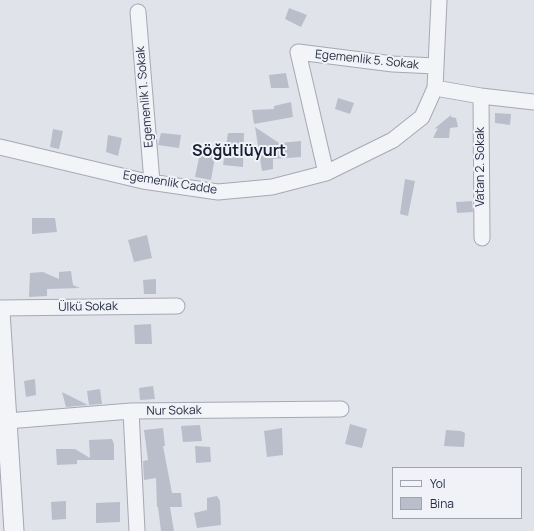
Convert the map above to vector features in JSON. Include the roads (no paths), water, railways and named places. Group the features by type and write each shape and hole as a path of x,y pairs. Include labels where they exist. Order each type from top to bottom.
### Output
{"street":[{"name":"Egemenlik Cadde","path":"0,147 152,182 218,192 272,187 326,173 394,140 422,117 434,88 439,0"},
{"name":"Egemenlik 1. Sokak","path":"138,12 152,182"},
{"name":"Egemenlik 5. Sokak","path":"326,173 298,52 393,64 436,66"},
{"path":"434,88 481,96 534,102"},
{"name":"Vatan 2. Sokak","path":"481,96 482,238"},
{"name":"Ülkü Sokak","path":"0,309 177,306"},
{"path":"0,309 4,413 14,531"},
{"name":"Nur Sokak","path":"4,413 341,408"},
{"path":"131,411 137,531"}],"district":[{"name":"Söğütlüyurt","path":"239,152"}]}
